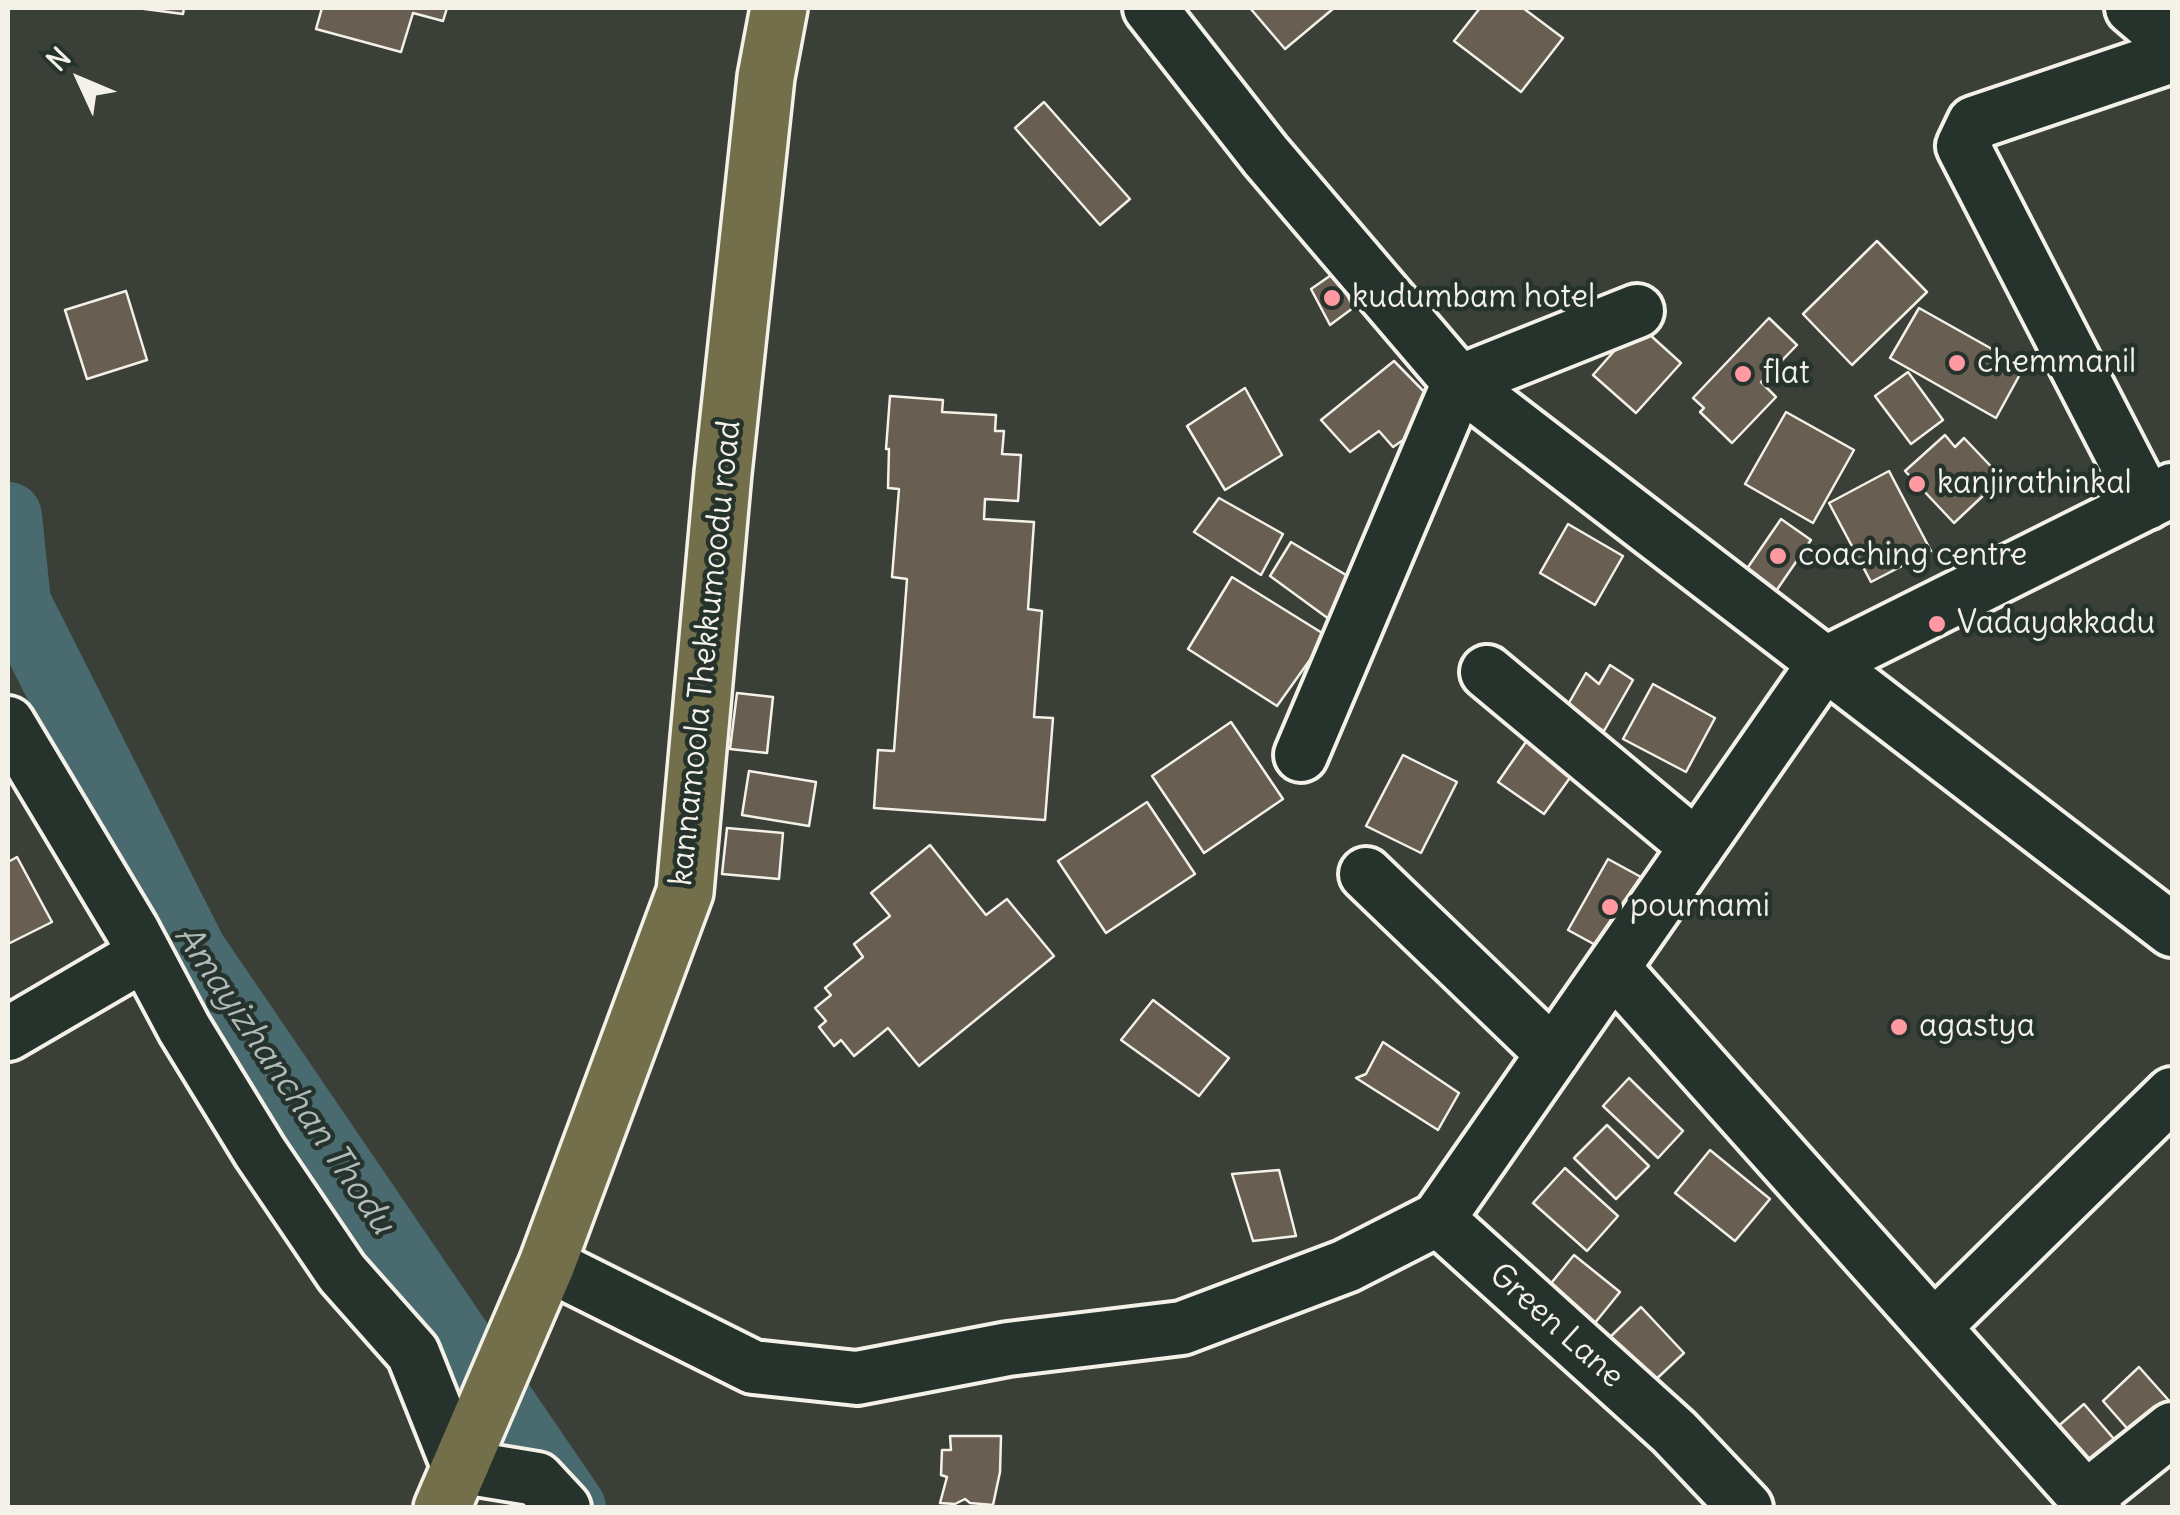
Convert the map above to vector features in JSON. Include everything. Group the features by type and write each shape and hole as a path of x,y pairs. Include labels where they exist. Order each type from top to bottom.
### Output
{"main road":[{"name":"kannamoola Thekkumoodu road","path":"450,1487 548,1264 685,892 722,473 766,76 779,8"}],"street":[{"path":"1150,8 1266,156 1459,382 2172,930"},
{"path":"2132,8 2172,42"},
{"path":"548,1264 754,1367 858,1378 1008,1349 1182,1328 1346,1266 1438,1220 1824,664 2160,497 1964,146 1974,124 2172,56"},
{"path":"1301,755 1459,382 1637,311"},
{"path":"1487,672 1697,847"},
{"path":"8,723 194,1044 332,1258 413,1352 450,1487 536,1479 564,1508"},
{"path":"1366,874 1553,1054"},
{"path":"8,1034 145,954"},
{"path":"1613,968 2091,1502 2172,1429"},
{"path":"1936,1326 2172,1094"},
{"name":"Green Lane","path":"1438,1220 1674,1432 1746,1508"}],"building":[{"path":"137,8 184,8 183,14"},
{"path":"322,8 447,8 443,21 413,13 401,52 316,29"},
{"path":"1250,8 1334,8 1285,49"},
{"path":"1480,8 1523,8 1563,38 1521,92 1454,41"},
{"path":"1044,102 1130,199 1100,225 1015,128"},
{"path":"1877,241 1927,292 1852,365 1803,314"},
{"name":"kudumbam hotel","path":"1337,271 1353,308 1330,325 1311,289"},
{"path":"126,291 147,360 87,379 65,310"},
{"name":"chemmanil","path":"1919,308 2024,367 1996,418 1890,358"},
{"name":"flat","path":"1769,318 1797,345 1761,382 1776,397 1732,443 1700,412 1704,408 1693,398"},
{"path":"1638,324 1681,363 1636,413 1593,375"},
{"path":"1394,361 1444,412 1393,447 1379,431 1350,452 1321,420"},
{"path":"1908,372 1943,420 1911,444 1875,396"},
{"path":"1245,388 1282,455 1225,490 1187,426"},
{"path":"890,396 943,400 942,412 996,415 995,431 1004,431 1002,454 1021,455 1018,501 985,499 984,519 1034,522 1028,609 1042,611 1034,717 1053,718 1045,820 874,808 878,750 894,751 907,579 892,577 899,489 888,488"},
{"path":"1786,412 1854,450 1813,523 1745,484"},
{"path":"1945,435 1955,447 1964,438 2002,478 1954,523 1905,471"},
{"path":"1889,471 1931,551 1871,582 1829,503"},
{"path":"1219,498 1283,534 1261,575 1194,532"},
{"name":"coaching centre","path":"1781,519 1811,540 1774,594 1744,573"},
{"path":"1568,524 1623,556 1595,605 1540,573"},
{"path":"1291,542 1356,581 1333,622 1270,576"},
{"path":"1232,577 1327,636 1277,706 1188,649"},
{"path":"1610,665 1633,680 1604,731 1566,708 1586,673 1599,684"},
{"path":"1653,684 1715,718 1686,772 1623,739"},
{"path":"737,693 773,697 767,753 730,749"},
{"path":"1231,722 1283,799 1204,853 1152,776"},
{"path":"1530,736 1577,768 1544,814 1498,782"},
{"path":"1403,755 1457,782 1421,853 1366,826"},
{"path":"749,771 816,782 809,826 742,815"},
{"path":"1147,802 1195,874 1106,933 1058,861"},
{"path":"727,828 783,833 779,879 722,874"},
{"path":"930,845 986,915 1007,899 1054,956 919,1066 888,1028 854,1056 841,1040 834,1046 819,1027 826,1021 815,1008 831,995 825,988 863,957 854,944 890,916 871,893"},
{"path":"17,857 52,922 8,944 8,862"},
{"name":"pournami","path":"1608,859 1652,883 1612,954 1568,930"},
{"path":"1153,1000 1229,1058 1199,1096 1121,1040"},
{"path":"1383,1042 1459,1093 1438,1130 1356,1078 1366,1074"},
{"path":"1629,1078 1683,1131 1658,1158 1603,1106"},
{"path":"1607,1125 1649,1166 1616,1199 1574,1158"},
{"path":"1710,1150 1770,1199 1735,1241 1675,1193"},
{"path":"1565,1168 1618,1216 1587,1251 1533,1203"},
{"path":"1279,1170 1296,1236 1253,1241 1232,1174"},
{"path":"1574,1255 1620,1292 1590,1329 1544,1292"},
{"path":"1641,1307 1684,1353 1649,1386 1606,1341"},
{"path":"2139,1367 2172,1404 2140,1443 2103,1401"},
{"path":"2084,1404 2126,1453 2090,1483 2048,1435"},
{"path":"950,1436 1001,1436 1000,1472 993,1505 965,1499 955,1504 940,1503 947,1477 941,1475 942,1450 951,1450"}],"waterway":[{"name":"Amayizhanchan Thodu","path":"8,516 17,603 193,952 572,1508"}],"place":[{"name":"kudumbam hotel","path":"1332,298"},
{"name":"chemmanil","path":"1957,363"},
{"name":"flat","path":"1743,374"},
{"name":"kanjirathinkal","path":"1917,484"},
{"name":"coaching centre","path":"1778,556"},
{"name":"Vadayakkadu","path":"1937,624"},
{"name":"pournami","path":"1610,907"},
{"name":"agastya","path":"1899,1027"}]}
